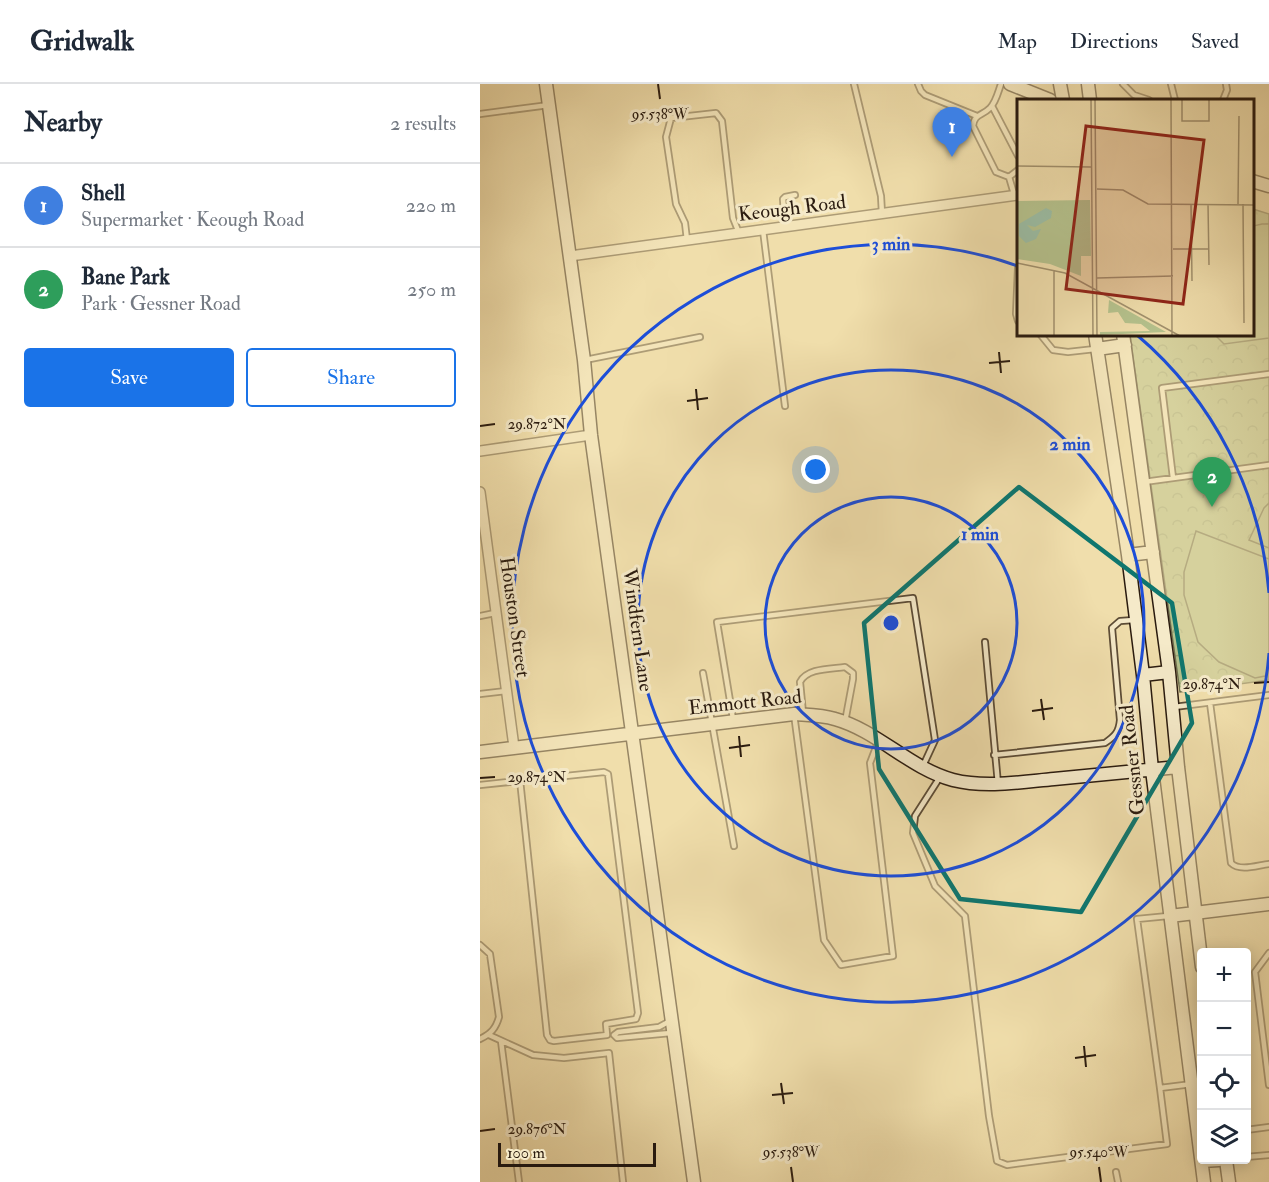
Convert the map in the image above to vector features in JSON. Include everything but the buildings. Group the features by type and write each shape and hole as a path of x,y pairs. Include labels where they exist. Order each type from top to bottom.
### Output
{"street":[{"name":"Windfern Lane","path":"546,84 584,360 591,435 694,1182"},
{"path":"1010,84 1048,99"},
{"path":"1060,84 1063,99"},
{"path":"1088,84 1090,99"},
{"path":"1254,182 1269,186"},
{"name":"Keough Road","path":"570,256 1016,195"},
{"name":"Gessner Road","path":"1095,336 1128,555 1152,770 1197,1122"},
{"path":"1097,349 1124,340 1169,672 1200,948"},
{"path":"480,451 591,435"},
{"name":"Houston Street","path":"480,492 514,747"},
{"path":"1128,555 1153,552"},
{"path":"1143,675 1169,672"},
{"name":"Emmott Road","path":"480,752 799,714 824,716 845,722 922,768 940,776 970,783 998,783 1178,767"},
{"path":"1170,916 1269,904"},
{"name":"Gessner Road","path":"1202,1164 1204,1182"},
{"path":"1227,1164 1229,1182"}],"lane":[{"path":"854,84 880,196 882,214"},
{"path":"918,84 925,95 976,116"},
{"path":"1010,84 992,106 976,116 974,131 996,172 1009,177 1016,195"},
{"path":"1123,84 1134,98"},
{"path":"1171,84 1175,99"},
{"path":"1223,99 1227,90 1226,84"},
{"path":"480,114 549,105"},
{"path":"992,106 1017,154"},
{"path":"687,240 685,223 676,204 666,137 671,118 716,113 722,121 733,218 740,233"},
{"path":"1009,177 1017,171"},
{"path":"785,227 783,200 785,197 795,195"},
{"path":"763,230 785,406"},
{"path":"1017,280 1017,318"},
{"path":"1042,336 1053,350 1068,352 1097,349"},
{"path":"584,360 700,337"},
{"path":"1173,478 1162,388 1269,374"},
{"path":"1143,482 1269,465"},
{"path":"733,722 717,622 913,598 935,740 922,768"},
{"path":"480,616 496,613"},
{"path":"994,755 1105,743 1114,737 1119,730 1120,720 1112,628 1120,621 1136,620"},
{"path":"985,642 998,783"},
{"path":"845,722 853,679 850,669 844,667 809,673 801,678 799,714 824,939 841,965 893,956 870,763 878,740"},
{"path":"703,673 734,846"},
{"path":"480,694 506,691"},
{"path":"1172,708 1269,695"},
{"path":"1210,703 1231,863 1235,867 1269,864"},
{"path":"480,785 604,772 608,774 638,1013 636,1019 606,1023 607,1035"},
{"path":"940,776 915,816 913,833 935,886 965,916 989,1116 997,1161 1007,1165 1167,1144 1137,919 1170,916"},
{"path":"519,780 547,1035 550,1040 614,1035 624,1031 659,1027 672,1020"},
{"path":"480,945 490,954 499,1017 489,1035 480,1039"},
{"path":"1269,953 1255,972 1269,1085"},
{"path":"614,1035 617,1038 674,1033"},
{"path":"489,1035 533,1055 564,1058 609,1053 623,1182"},
{"path":"501,1041 519,1182"},
{"path":"1160,1088 1192,1084"},
{"path":"1251,1129 1269,1127"},
{"path":"1251,1157 1269,1155"},
{"path":"1116,1172 1118,1182"}],"highlighted area":[{"path":"1019,487 1172,603 1192,723 1081,912 960,899 879,769 864,623"}],"green space":[{"path":"1254,209 1269,214 1269,680 1180,692 1130,336 1254,336"},
{"path":"1269,224 1269,338 1224,344 1216,336 1254,336 1254,226"},
{"path":"1269,503 1269,548 1249,540 1264,508"},
{"path":"1196,531 1269,559 1269,667 1265,676 1255,678 1219,662 1198,642 1184,595 1184,572"}],"place":[{"name":"Shell","path":"952,157"},
{"name":"Bane Park","path":"1212,507"}]}
